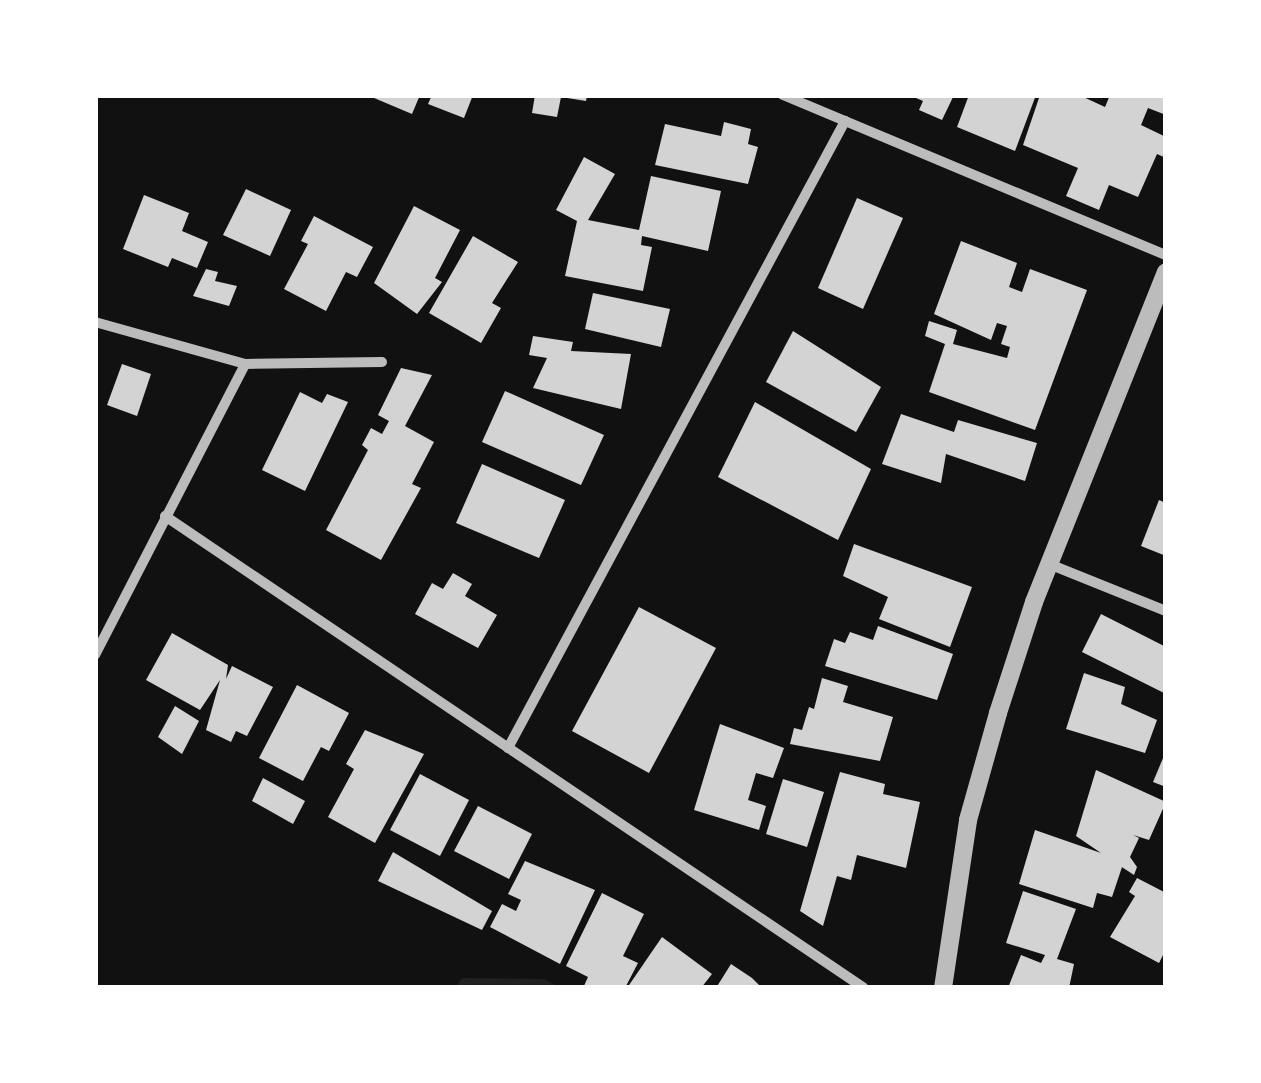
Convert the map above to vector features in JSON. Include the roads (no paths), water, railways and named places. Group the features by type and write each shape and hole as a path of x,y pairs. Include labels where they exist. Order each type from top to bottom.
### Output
{"street":[{"path":"783,95 1166,255"},
{"path":"508,748 845,121"},
{"path":"943,988 968,820 1049,564 1166,272"},
{"path":"95,322 245,364 382,362"},
{"path":"95,654 245,364"},
{"path":"166,516 864,988"},
{"path":"1049,564 1166,612"}]}
